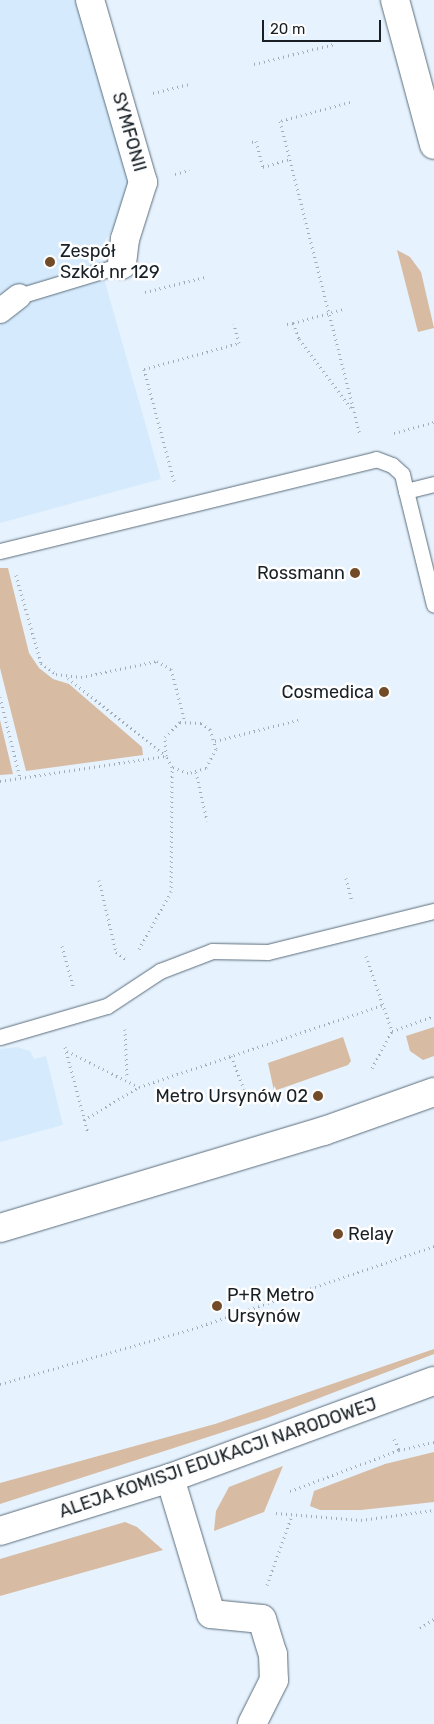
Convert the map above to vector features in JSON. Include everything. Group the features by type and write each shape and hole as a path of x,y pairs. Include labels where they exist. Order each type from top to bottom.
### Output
{"main road":[{"name":"SYMFONII","path":"90,0 143,182 125,239 122,265"},
{"path":"395,0 434,145"},
{"path":"0,1228 324,1131 434,1092"},
{"name":"ALEJA KOMISJI EDUKACJI NARODOWEJ","path":"0,1531 170,1478 434,1381"},
{"path":"170,1478 211,1614 262,1619 273,1654 274,1680 252,1724"}],"street":[{"path":"0,310 19,296"}],"lane":[{"path":"19,296 122,265"},
{"path":"5,551 376,459 392,465 402,474 434,605"},
{"path":"406,491 434,484"},
{"path":"0,1037 58,1023 122,999 160,971 212,951 268,952 434,912"}],"path":[{"path":"254,64 335,44"},
{"path":"350,102 280,121 362,442"},
{"path":"252,142 256,141 263,167 290,159"},
{"path":"140,294 205,277"},
{"path":"287,324 344,309"},
{"path":"293,323 299,339 355,413"},
{"path":"169,465 144,369 239,343 234,324"},
{"path":"5,551 36,654 41,663 67,677 166,756 172,766 171,892 131,963 116,952 99,880"},
{"path":"67,677 156,661 171,670 185,722"},
{"path":"0,697 20,778"},
{"path":"216,741 298,720"},
{"path":"166,756 165,737 172,728 185,722 201,723 216,741 213,759 196,772"},
{"path":"0,781 166,756"},
{"path":"172,766 196,772"},
{"path":"196,772 207,821"},
{"path":"359,930 392,1031"},
{"path":"62,946 75,992"},
{"path":"122,999 127,1078"},
{"path":"84,1120 139,1087 382,1005"},
{"path":"372,1068 392,1031 434,1016"},
{"path":"58,1023 88,1133"},
{"path":"66,1051 127,1078 139,1087"},
{"path":"231,1056 248,1099"},
{"path":"0,1384 192,1329 434,1246"},
{"path":"394,1439 398,1450"},
{"path":"290,1491 398,1450 434,1442"},
{"path":"276,1513 362,1520 434,1510"},
{"path":"265,1592 292,1515"},
{"path":"420,1628 434,1621"}],"shaded area":[{"name":"Zespół Szkół nr 129","path":"0,0 78,0 126,157 128,185 122,214 97,254 161,479 0,523"},
{"path":"397,250 410,257 421,272 434,328 418,332"},
{"path":"0,568 8,568 29,653 39,668 53,679 69,684 142,747 143,755 26,771 0,668"},
{"path":"0,720 13,774 0,775"},
{"path":"434,1027 434,1056 423,1060 410,1051 406,1036"},
{"path":"343,1037 351,1061 348,1065 274,1091 268,1063"},
{"path":"17,1047 30,1051 34,1059 46,1056 63,1125 0,1142 0,1049"},
{"path":"434,1349 434,1354 267,1418 0,1504 0,1483 215,1424"},
{"path":"434,1452 434,1502 361,1510 320,1510 310,1506 314,1491 385,1464"},
{"path":"283,1466 264,1512 214,1531 216,1511 229,1487"},
{"path":"125,1522 137,1527 163,1550 0,1596 0,1559"}],"place":[{"name":"Zespół Szkół nr 129","path":"50,262"},
{"name":"Rossmann","path":"355,573"},
{"name":"Cosmedica","path":"384,692"},
{"name":"Metro Ursynów 02","path":"318,1096"},
{"name":"Relay","path":"338,1234"},
{"name":"P+R Metro Ursynów","path":"217,1306"}]}
